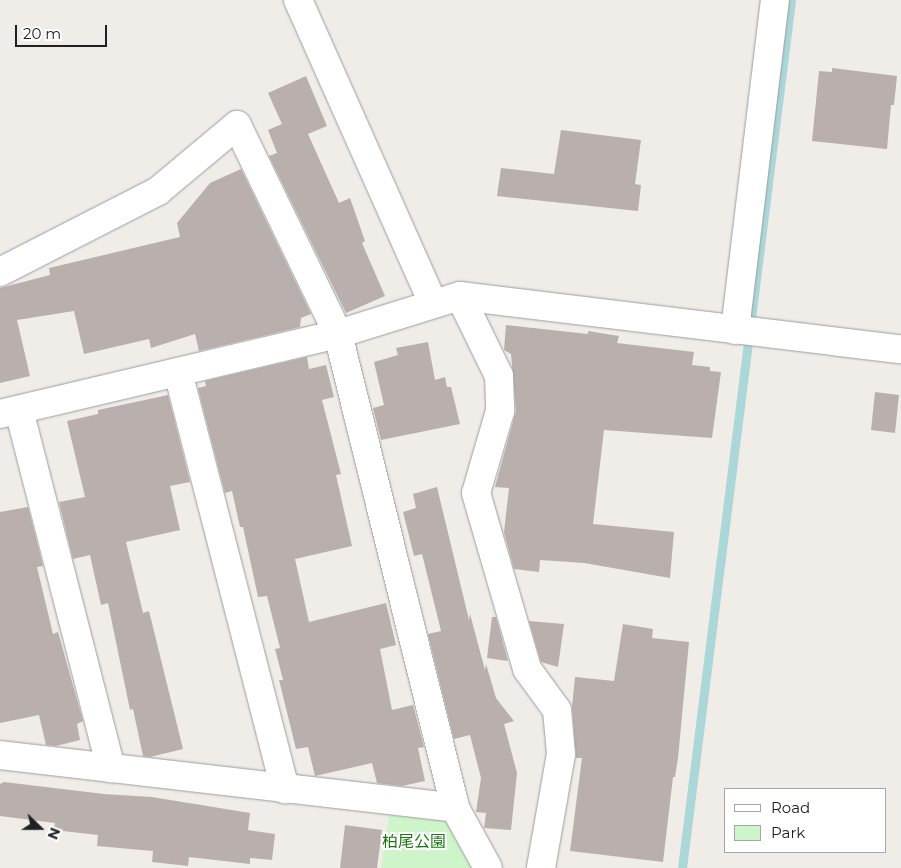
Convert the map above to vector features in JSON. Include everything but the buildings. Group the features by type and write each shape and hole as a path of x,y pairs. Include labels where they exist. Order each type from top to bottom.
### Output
{"street":[{"path":"298,0 433,304"},
{"path":"735,330 774,0"},
{"path":"0,272 158,191 237,125 338,334 455,808 488,868"},
{"path":"460,296 499,376 500,411 476,493 528,669 556,710 561,754 541,868"},
{"path":"111,768 10,412 338,334 460,296 901,349"},
{"path":"178,372 285,790"},
{"path":"0,755 285,790 455,808"}],"green space":[{"name":"柏尾公園","path":"389,815 447,818 478,868 381,868"}],"waterway":[{"path":"682,868 791,0"}]}
